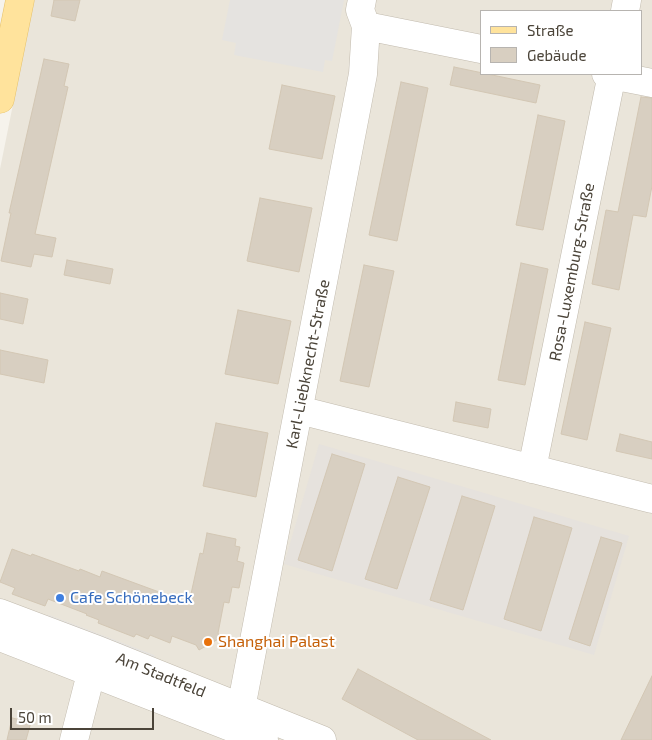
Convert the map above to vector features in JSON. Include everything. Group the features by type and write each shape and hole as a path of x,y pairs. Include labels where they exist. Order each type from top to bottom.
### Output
{"main road":[{"path":"0,99 20,0"}],"street":[{"path":"364,13 480,49"},
{"name":"Karl-Liebknecht-Straße","path":"239,718 363,74 364,13"},
{"name":"Rosa-Luxemburg-Straße","path":"532,469 610,75"},
{"name":"Rosa-Luxemburg-Straße","path":"615,75 652,83"},
{"path":"299,410 652,499"},
{"name":"Am Stadtfeld","path":"0,614 94,661 239,718 322,740"},
{"name":"Am Stadtfeld","path":"0,637 94,661"},
{"path":"74,740 94,661"},
{"name":"Am Stadtfeld","path":"239,718 264,740"}],"shaded area":[{"path":"34,0 652,0 652,740 0,740 0,169"},
{"path":"230,0 344,0 332,61 325,60 323,72 234,55 236,43 222,40"},
{"path":"319,444 629,536 594,655 284,564"},
{"path":"49,615 154,655 159,664 41,618"}],"building":[{"path":"54,0 80,0 75,21 51,16"},
{"path":"44,59 69,64 64,86 68,87 35,234 56,238 52,257 34,254 31,267 1,261 11,213 9,213"},
{"path":"454,67 480,72 480,75 492,75 540,85 536,103 450,85"},
{"path":"401,82 428,88 397,241 369,235"},
{"path":"282,85 335,96 322,159 269,149"},
{"path":"641,97 652,98 652,186 646,217 633,215 619,290 592,284 606,210 618,212"},
{"path":"538,115 565,121 543,230 516,225"},
{"path":"260,198 312,208 299,272 247,261"},
{"path":"67,260 113,269 110,284 64,275"},
{"path":"521,263 548,269 525,385 498,380"},
{"path":"364,265 394,271 369,387 340,381"},
{"path":"0,293 28,299 23,324 0,319"},
{"path":"238,310 291,321 278,384 225,374"},
{"path":"585,322 611,328 587,440 561,434"},
{"path":"0,350 48,360 44,383 0,374"},
{"path":"456,402 491,409 488,428 453,421"},
{"path":"216,423 268,433 256,497 203,486"},
{"path":"620,434 652,442 652,459 616,451"},
{"path":"332,454 365,464 332,571 298,560"},
{"path":"398,477 430,487 397,589 365,579"},
{"path":"462,496 495,506 463,610 430,600"},
{"path":"534,517 572,528 541,631 504,619"},
{"path":"207,533 236,539 235,546 240,547 237,561 244,563 239,588 232,587 229,603 224,602 218,633 220,638 199,650 196,645 172,636 170,643 150,635 148,639 136,634 134,637 98,623 99,620 87,614 48,599 45,606 12,594 15,588 0,582 12,549 79,571 80,569 100,577 102,571 189,603 200,553 203,554"},
{"path":"601,537 622,543 590,646 569,639"},
{"path":"358,669 491,740 418,740 342,699"},
{"path":"652,676 652,740 621,740"},
{"path":"12,718 31,722 26,740 7,740"}],"place":[{"name":"Cafe Schönebeck","path":"60,598"},
{"name":"Shanghai Palast","path":"208,642"}]}
